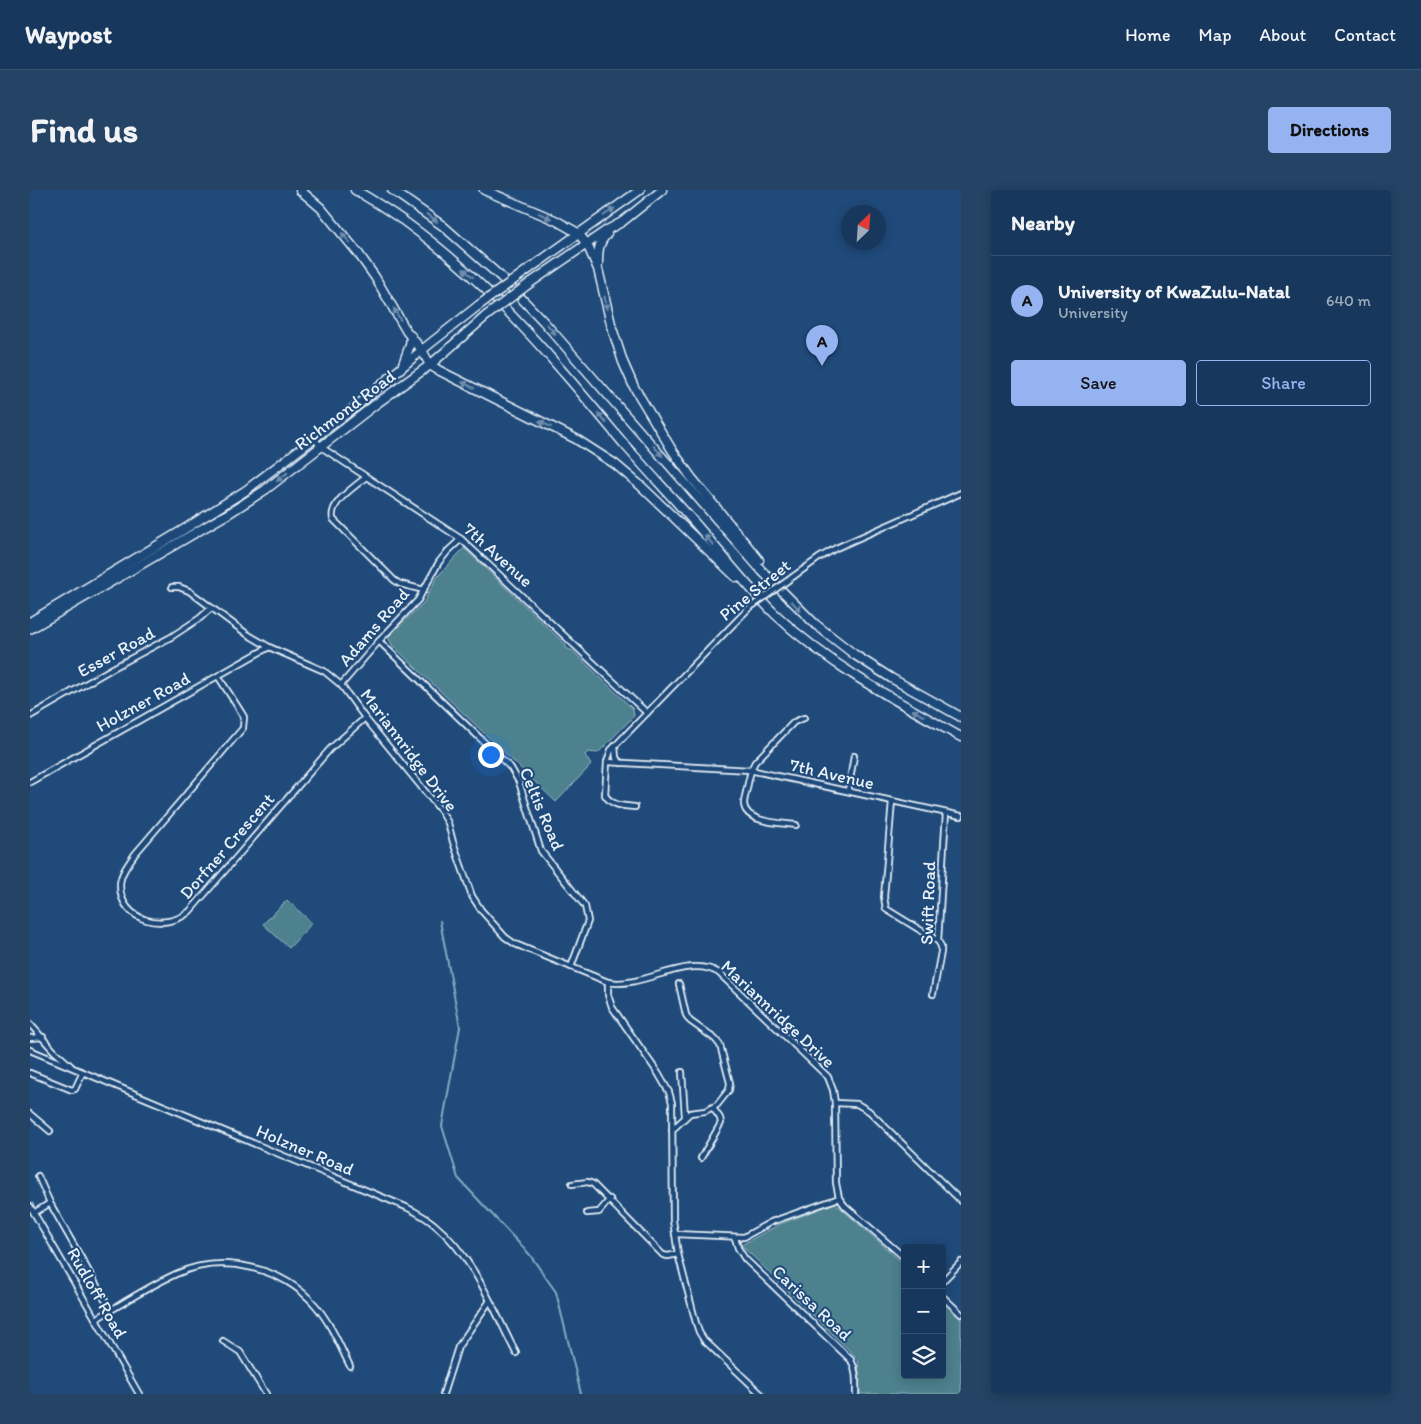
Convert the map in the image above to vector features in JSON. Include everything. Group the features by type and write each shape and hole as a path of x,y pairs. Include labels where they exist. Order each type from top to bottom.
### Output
{"highway":[{"path":"300,190 320,208 358,253 385,292 430,365 576,439 615,464 641,486 729,572 746,584"},
{"path":"355,190 370,198 427,239 483,285 573,383 746,584 777,615 805,640 840,666 877,690 961,737"},
{"path":"392,190 443,226 501,277 544,322 762,571 814,624 848,650 891,678 961,717"},
{"path":"484,190 555,220 578,233 587,244 598,269 612,328 623,362 634,387 672,450 703,492 760,562 762,571"},
{"name":"Richmond Road","path":"30,622 175,536 245,491 359,404 402,366 478,305 640,190"},
{"name":"Richmond Road","path":"30,629 251,500 430,365 486,316 530,283 607,230 622,222 662,190"},
{"path":"598,269 600,242 606,234 622,222"},
{"path":"402,366 410,346 411,336"}],"street":[{"name":"7th Avenue","path":"314,438 321,447 461,539 647,713"},
{"path":"366,477 336,504 332,519 394,580 400,584 424,590"},
{"name":"Pine Street","path":"607,762 608,755 615,746 748,610 819,558 836,548 961,493"},
{"name":"Adams Road","path":"341,684 418,600 439,562 461,539"},
{"name":"Mariannridge Drive","path":"172,587 184,589 247,634 270,647 324,671 341,684 365,718 441,810 448,823 475,903 509,941 608,982 622,984 637,982 690,967 699,966 713,969 828,1077 835,1103 836,1183 839,1198"},
{"name":"Esser Road","path":"30,716 113,668 172,637 212,608"},
{"name":"Celtis Road","path":"379,641 511,768 516,775 541,851 574,891 585,906 588,914 586,930 571,967"},
{"name":"Holzner Road","path":"30,782 270,647"},
{"name":"Dorfner Crescent","path":"218,676 244,717 243,728 135,854 123,874 120,885 122,895 131,911 145,920 164,923 184,916 190,911 330,749 365,718"},
{"path":"796,825 767,822 754,818 746,811 744,805 750,770 755,762 794,722 804,718"},
{"path":"615,746 616,758 621,762"},
{"path":"848,791 854,756"},
{"name":"7th Avenue","path":"607,762 750,770 961,816"},
{"path":"607,762 606,798 620,806 635,807"},
{"path":"892,801 884,903 890,913 938,942"},
{"name":"Swift Road","path":"934,994 941,952 941,946 938,942 946,813"},
{"path":"608,982 608,995 612,1007 669,1092 672,1103 673,1220 678,1254 699,1332 711,1347 761,1394"},
{"path":"672,1130 690,1113 713,1108 724,1099 729,1090 730,1083 720,1044 690,1021 686,1015 679,984"},
{"name":"Holzner Road","path":"30,1024 54,1051 74,1068 406,1207 423,1216 445,1234 475,1272 516,1354"},
{"path":"30,1038 43,1037"},
{"path":"30,1050 74,1068"},
{"path":"30,1055 45,1057"},
{"path":"30,1074 72,1090 76,1088 83,1072"},
{"path":"682,1072 686,1116"},
{"path":"835,1103 858,1104 869,1112 961,1201"},
{"path":"702,1158 721,1123 713,1108"},
{"path":"30,1114 50,1131"},
{"path":"38,1176 50,1202 105,1300"},
{"path":"572,1184 591,1182 610,1199 662,1254 668,1256 678,1254"},
{"path":"675,1234 744,1237 772,1222 839,1198 845,1206 901,1255"},
{"path":"587,1213 599,1212 610,1199"},
{"path":"34,1213 50,1202"},
{"name":"Rudloff Road","path":"30,1206 139,1394"},
{"name":"Carissa Road","path":"735,1238 738,1248 745,1259 851,1360 856,1375 856,1394"},
{"path":"946,1278 961,1262"},
{"path":"96,1319 177,1274 203,1265 222,1263 239,1265 280,1277 300,1290 316,1306 332,1329 350,1366"},
{"path":"946,1300 961,1314"},
{"path":"443,1394 458,1347 490,1302"},
{"path":"223,1341 240,1352 266,1394"}],"green space":[{"path":"464,548 566,645 566,648 573,651 633,709 634,716 598,753 588,752 585,755 591,765 556,802 392,645 388,637 424,602 437,577"},
{"path":"287,900 312,923 289,948 263,924"},
{"path":"835,1203 901,1261 901,1379 946,1379 946,1304 961,1318 961,1394 860,1394 858,1359 741,1245 780,1224"}],"waterway":[{"path":"440,921 460,1027 442,1126 458,1178 530,1255 556,1292 581,1394"}],"place":[{"name":"University of KwaZulu-Natal","path":"822,366"}]}
